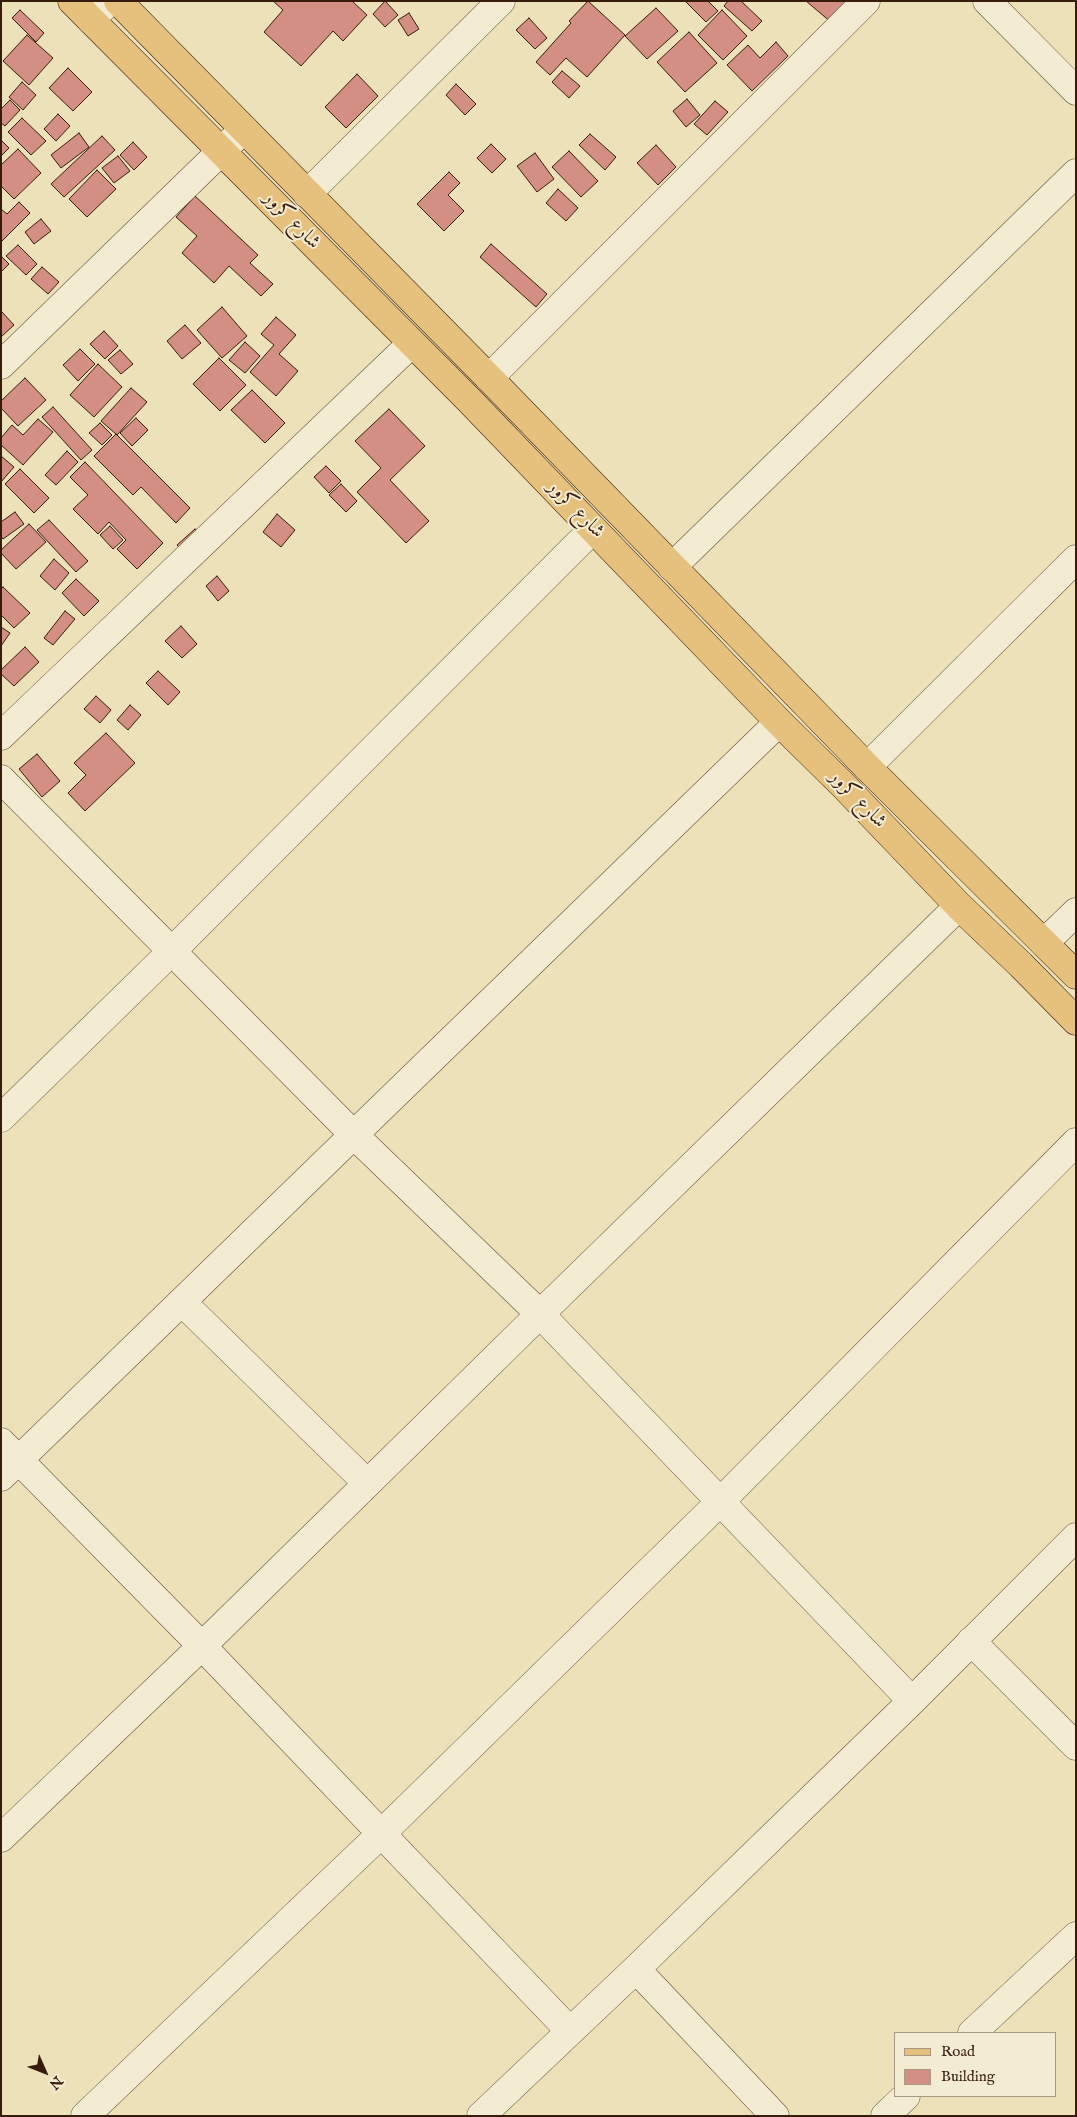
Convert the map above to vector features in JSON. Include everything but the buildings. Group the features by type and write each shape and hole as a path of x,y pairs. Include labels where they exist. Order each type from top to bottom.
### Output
{"main road":[{"name":"شارع كرور","path":"118,1 489,378 867,767 1076,975"},
{"name":"شارع كرور","path":"90,8 221,150 411,344 469,400 778,722 844,786 959,906 1076,1021"}],"street":[{"path":"307,194 501,1"},
{"path":"489,378 866,1"},
{"path":"987,1 1076,91"},
{"path":"1,365 244,128"},
{"path":"672,567 1076,173"},
{"path":"1,736 411,344"},
{"path":"1,1118 172,951 593,529"},
{"path":"867,767 1076,559"},
{"path":"570,2031 202,1646 7,1460 182,1302 778,722"},
{"path":"1,779 354,1135 540,1314 912,1701"},
{"path":"1,1838 202,1646 959,906"},
{"path":"1044,943 1076,912"},
{"path":"85,2116 382,1833 721,1501 1076,1142"},
{"path":"182,1302 367,1483"},
{"path":"481,2116 636,1969 912,1701 1076,1537"},
{"path":"971,1641 1076,1746"},
{"path":"973,2032 1076,1936"},
{"path":"636,1969 775,2116"},
{"path":"885,2116 905,2097"}]}
